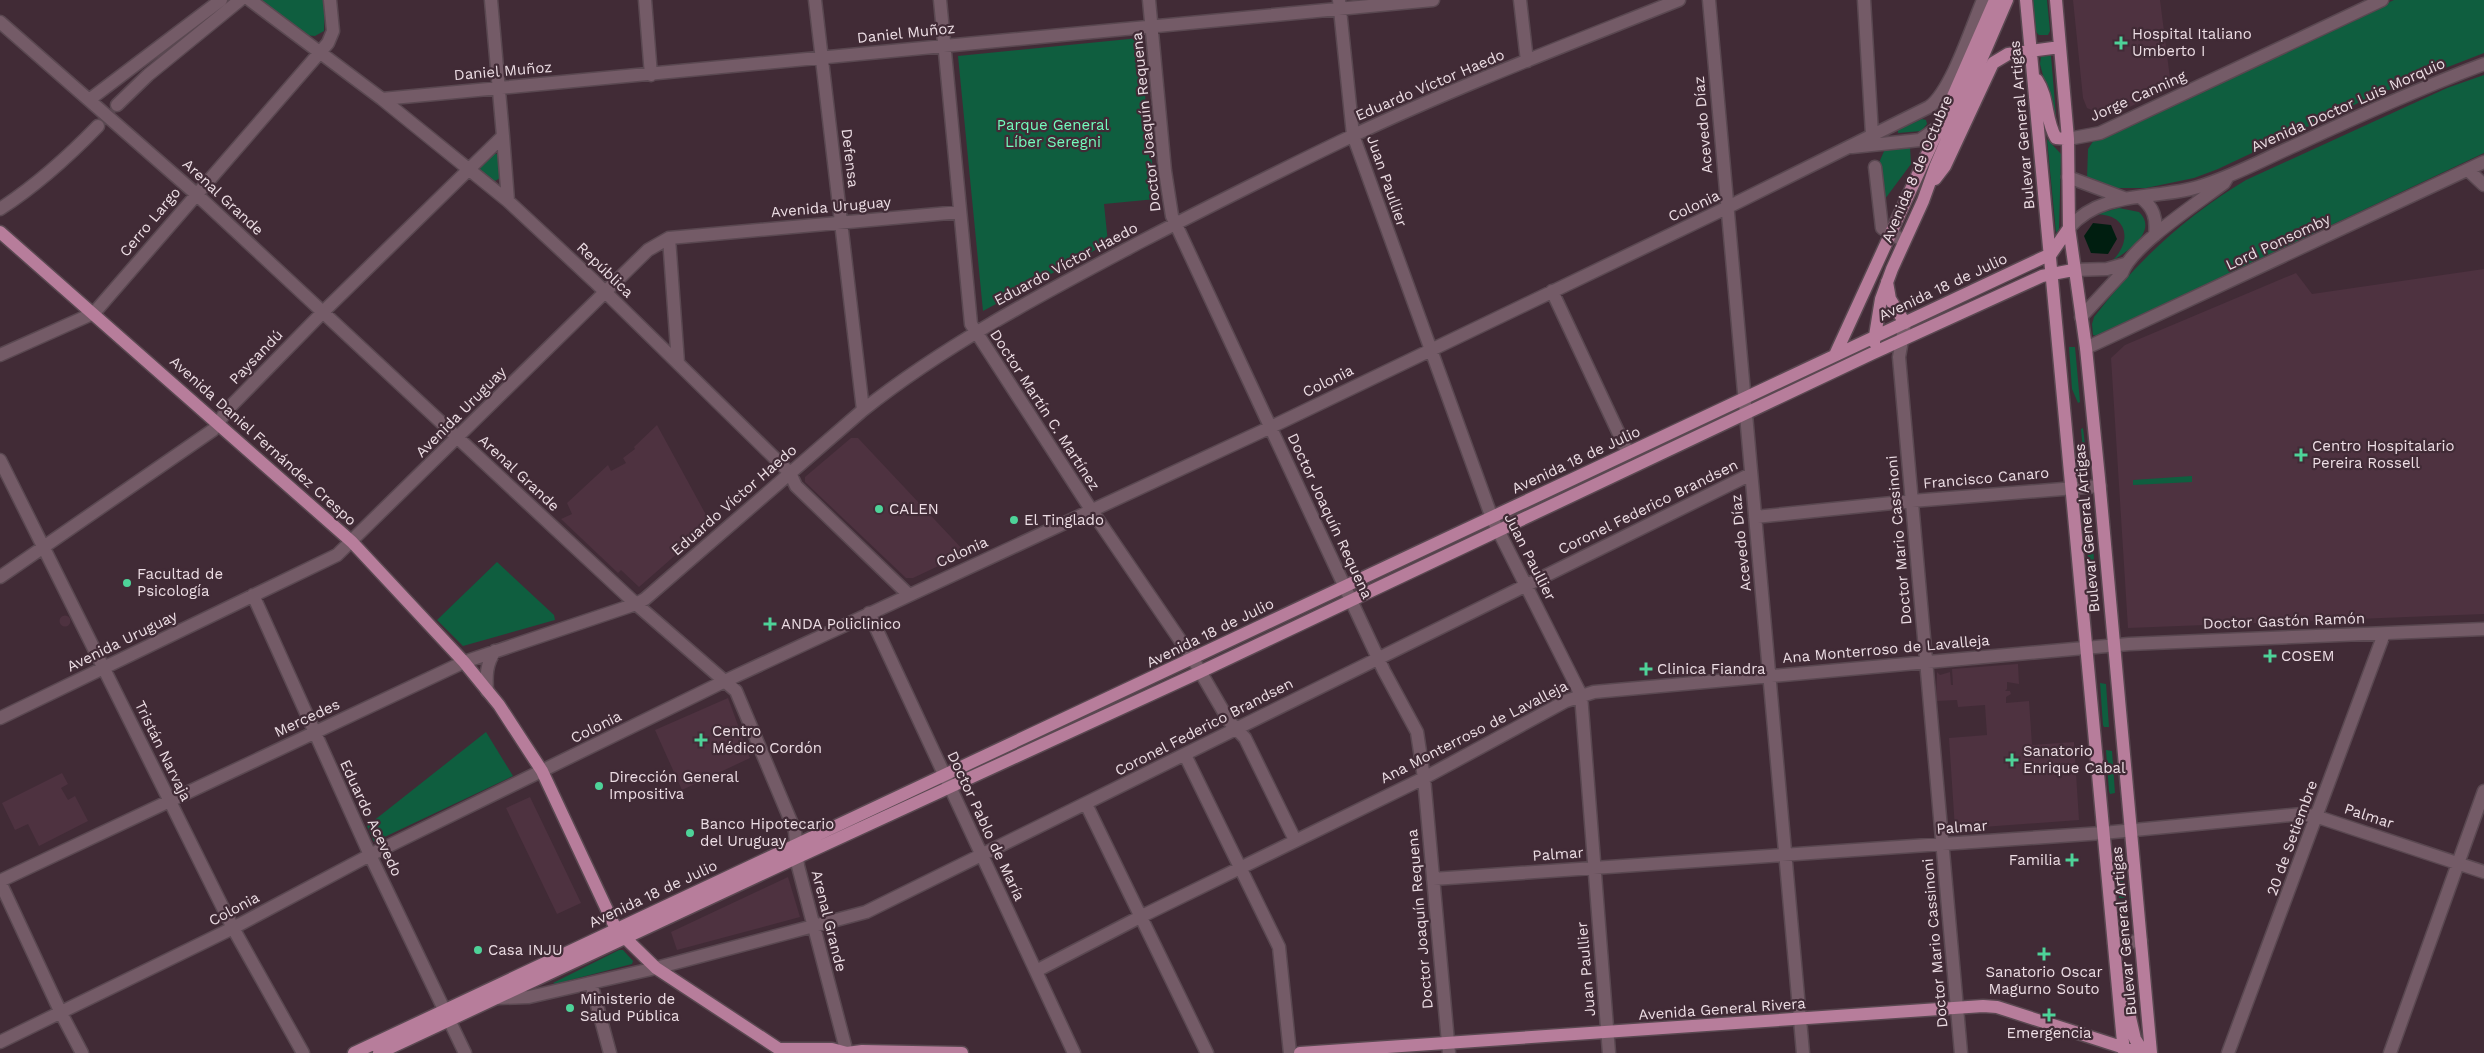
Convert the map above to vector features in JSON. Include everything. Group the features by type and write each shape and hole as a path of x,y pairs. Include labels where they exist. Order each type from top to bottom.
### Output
{"main road":[{"name":"Avenida 8 de Octubre","path":"1835,355 1891,235 1995,0"},
{"name":"Avenida 8 de Octubre","path":"1871,354 1881,299 1887,282 2007,0"},
{"name":"Bulevar General Artigas","path":"2026,0 2125,1051"},
{"name":"Bulevar General Artigas","path":"2056,0 2068,139 2068,228 2086,348 2100,486 2151,1053"},
{"path":"1928,188 1945,166 1993,64 2008,54 2060,47"},
{"path":"2034,75 2042,87 2052,132 2056,138 2068,139"},
{"name":"Avenida 18 de Julio","path":"354,1053 498,998 626,938 944,776 2050,254 2068,228"},
{"name":"Avenida Daniel Fernández Crespo","path":"0,232 352,542 464,662 487,691 542,771 616,929"},
{"name":"Avenida 18 de Julio","path":"379,1053 616,929 950,788 1200,672 1871,354 2053,273 2073,270"},
{"path":"1887,282 1890,298 1905,323"},
{"path":"616,929 656,968 782,1051 832,1050 847,1053 862,1051 962,1053"},
{"path":"2114,946 2122,964 2134,1038 2144,1053"},
{"name":"Avenida General Rivera","path":"1300,1053 1448,1048 1608,1033 1957,1008 1997,1008 2125,1051 2140,1053"}],"street":[{"path":"89,100 221,0"},
{"path":"117,105 148,76 240,0"},
{"name":"República","path":"250,0 318,53 382,99 508,201 605,292 790,473 796,486 908,594"},
{"name":"Cerro Largo","path":"0,355 94,313 195,193 328,43 333,32 330,0"},
{"path":"491,0 500,87 508,201"},
{"path":"645,0 651,75"},
{"name":"Defensa","path":"815,0 864,410"},
{"name":"Doctor Martín C. Martínez","path":"940,0 971,324 1092,511 1193,659 1229,721 1245,738 1295,840"},
{"name":"Doctor Joaquín Requena","path":"1149,0 1170,210 1378,659 1417,732 1424,778 1448,1048"},
{"name":"Daniel Muñoz","path":"382,99 651,75 1151,26 1339,4 1432,0"},
{"path":"1520,0 1527,61"},
{"name":"Eduardo Víctor Haedo","path":"636,604 645,599 885,393 975,332 1176,224 1353,136 1527,61 1679,0"},
{"name":"Acevedo Díaz","path":"1709,0 1726,208 1771,676 1803,1053"},
{"path":"1864,0 1872,134"},
{"name":"Avenida 8 de Octubre","path":"1940,98 1983,0"},
{"name":"Jorge Canning","path":"2068,139 2100,133 2382,0"},
{"name":"Juan Paullier","path":"1339,4 1353,136 1429,350 1492,518 1581,695 1609,1053"},
{"name":"Arenal Grande","path":"0,22 195,193 636,604 739,695 795,831 797,851 813,926 847,1053"},
{"name":"Avenida Doctor Luis Morquio","path":"2068,228 2088,210 2124,198 2183,190 2227,178 2389,103 2484,64"},
{"name":"Colonia","path":"0,1042 233,928 370,855 725,681 869,612 1271,427 1726,208 1850,147 1872,134 1929,108 1940,98"},
{"path":"0,209 32,188 56,169 98,126"},
{"name":"Avenida 8 de Octubre","path":"1850,147 1920,140 1940,126"},
{"name":"Paysandú","path":"0,578 207,436 219,424 228,409 323,312 503,136"},
{"name":"Lord Ponsomby","path":"2086,348 2484,162"},
{"path":"1875,167 1880,223 1882,228 1891,235 1904,241"},
{"path":"2468,170 2484,185"},
{"name":"Avenida Doctor Luis Morquio","path":"2068,177 2124,198"},
{"name":"Avenida Doctor Luis Morquio","path":"2082,317 2122,273 2125,264 2155,236 2224,183 2227,178"},
{"path":"2140,197 2150,206 2153,212 2155,236"},
{"name":"Avenida Uruguay","path":"0,718 337,555 648,250 668,238 960,212"},
{"path":"668,238 678,363"},
{"path":"2073,270 2107,269 2125,264"},
{"path":"1552,291 1628,453"},
{"name":"Doctor Mario Cassinoni","path":"1905,323 1900,356 1961,1053"},
{"name":"Tristán Narvaja","path":"0,460 43,550 233,928 303,1053"},
{"name":"Coronel Federico Brandsen","path":"656,968 866,912 1751,474"},
{"name":"Francisco Canaro","path":"1755,517 1912,501 2100,486"},
{"name":"Eduardo Acevedo","path":"253,595 313,732 465,1053"},
{"name":"Mercedes","path":"0,882 464,662 636,604"},
{"name":"Doctor Pablo de María","path":"869,612 1074,1053"},
{"name":"Doctor Gastón Ramón","path":"2086,648 2114,645 2484,629"},
{"name":"20 de Setiembre","path":"2228,1053 2318,817 2384,634"},
{"name":"Ana Monterroso de Lavalleja","path":"1036,971 1140,917 1424,778 1566,701 1581,695 2086,648"},
{"path":"487,691 486,671 490,658 495,652"},
{"path":"1185,755 1279,948 1290,1053"},
{"path":"2390,1053 2484,792"},
{"path":"1086,804 1207,1053"},
{"name":"Palmar","path":"1433,879 2103,833 2302,814 2318,817 2484,872"},
{"path":"0,882 61,1013 82,1053"},
{"path":"2114,946 2141,941"},
{"name":"Avenida 18 de Julio","path":"498,998 528,997 656,968"},
{"path":"592,982 610,1053"}],"shaded area":[{"name":"Hospital Italiano Umberto I","path":"2073,0 2160,0 2171,86 2116,114 2101,114 2087,108 2083,98"},
{"path":"2093,223 2111,225 2117,239 2108,254 2091,253 2084,236"},
{"name":"Centro Hospitalario Pereira Rossell","path":"2484,269 2484,614 2128,628 2111,358 2125,345 2296,273 2312,294"},
{"path":"657,425 711,524 639,587 621,570 618,573 561,519 572,514 567,503 608,465 611,471 626,463 623,458 635,449 634,447"},
{"name":"CALEN","path":"851,438 858,438 966,553 913,578 906,578 805,482 805,477"},
{"path":"65,615 71,621 65,627 59,621"},
{"name":"Sanatorio Enrique Cabal","path":"2018,664 2019,684 2007,682 2007,689 2005,691 2010,691 2011,694 2006,697 2006,703 2029,701 2032,745 2074,742 2079,820 1955,829 1949,738 1987,735 1985,705 1958,707 1957,700 1936,701 1937,672 1940,675 1950,672 1951,685 1953,685 1952,669"},
{"name":"Centro Médico Cordón","path":"728,698 750,758 682,790 655,730"},
{"path":"62,773 68,784 61,788 68,800 75,796 88,821 39,846 28,824 15,830 2,803"},
{"path":"530,797 581,903 557,914 506,808"},
{"path":"788,877 800,917 677,950 671,932"}],"green space":[{"path":"261,0 325,0 324,31 315,36 304,35"},
{"path":"2033,0 2047,0 2050,31 2048,35 2039,35 2036,32"},
{"path":"2394,0 2484,0 2484,53 2373,96 2218,169 2194,178 2146,188 2116,188 2087,179 2088,149 2094,140"},
{"name":"Parque General Líber Seregni","path":"1139,38 1156,199 1104,204 1108,243 983,311 958,56"},
{"path":"2041,56 2051,56 2057,128 2040,64"},
{"path":"2484,75 2484,153 2096,336 2093,335 2092,324 2094,317 2127,277 2183,224 2224,194 2246,180 2447,88"},
{"path":"1922,119 1926,120 1927,124 1921,131 1898,133 1898,130"},
{"path":"2047,139 2061,154 2059,229 2056,233"},
{"path":"1910,147 1911,164 1882,203 1878,165 1885,149"},
{"path":"494,153 499,155 500,178 495,181 481,172 480,167"},
{"path":"2119,208 2139,212 2144,219 2145,226 2139,240 2112,261 2119,253 2123,244 2123,228 2112,217 2092,215"},
{"path":"2069,347 2075,347 2080,402 2078,403 2072,389"},
{"path":"2083,428 2087,461 2084,463 2081,429"},
{"path":"2192,476 2192,482 2133,485 2133,480"},
{"path":"2092,537 2098,605 2098,607 2093,608 2086,539"},
{"path":"497,562 554,615 555,620 463,646 437,620"},
{"path":"2100,683 2106,684 2109,727 2104,727 2103,725"},
{"path":"486,732 513,776 374,842 367,826"},
{"path":"2106,750 2112,751 2115,793 2110,794 2109,791"},
{"path":"2117,869 2122,870 2125,898 2119,898"},
{"path":"2125,900 2128,927 2127,930 2123,930 2119,901"},
{"path":"619,950 623,950 633,961 632,964 553,983"}],"place":[{"name":"Hospital Italiano Umberto I","path":"2121,43"},
{"name":"Centro Hospitalario Pereira Rossell","path":"2301,455"},
{"name":"CALEN","path":"879,509"},
{"name":"El Tinglado","path":"1014,520"},
{"name":"Facultad de Psicología","path":"127,583"},
{"name":"ANDA Policlinico","path":"770,624"},
{"name":"COSEM","path":"2270,656"},
{"name":"Clinica Fiandra","path":"1646,669"},
{"name":"Centro Médico Cordón","path":"701,740"},
{"name":"Sanatorio Enrique Cabal","path":"2012,760"},
{"name":"Dirección General Impositiva","path":"599,786"},
{"name":"Banco Hipotecario del Uruguay","path":"690,833"},
{"name":"Familia","path":"2072,860"},
{"name":"Casa INJU","path":"478,950"},
{"name":"Sanatorio Oscar Magurno Souto","path":"2044,954"},
{"name":"Ministerio de Salud Pública","path":"570,1008"},
{"name":"Emergencia","path":"2049,1015"}]}
